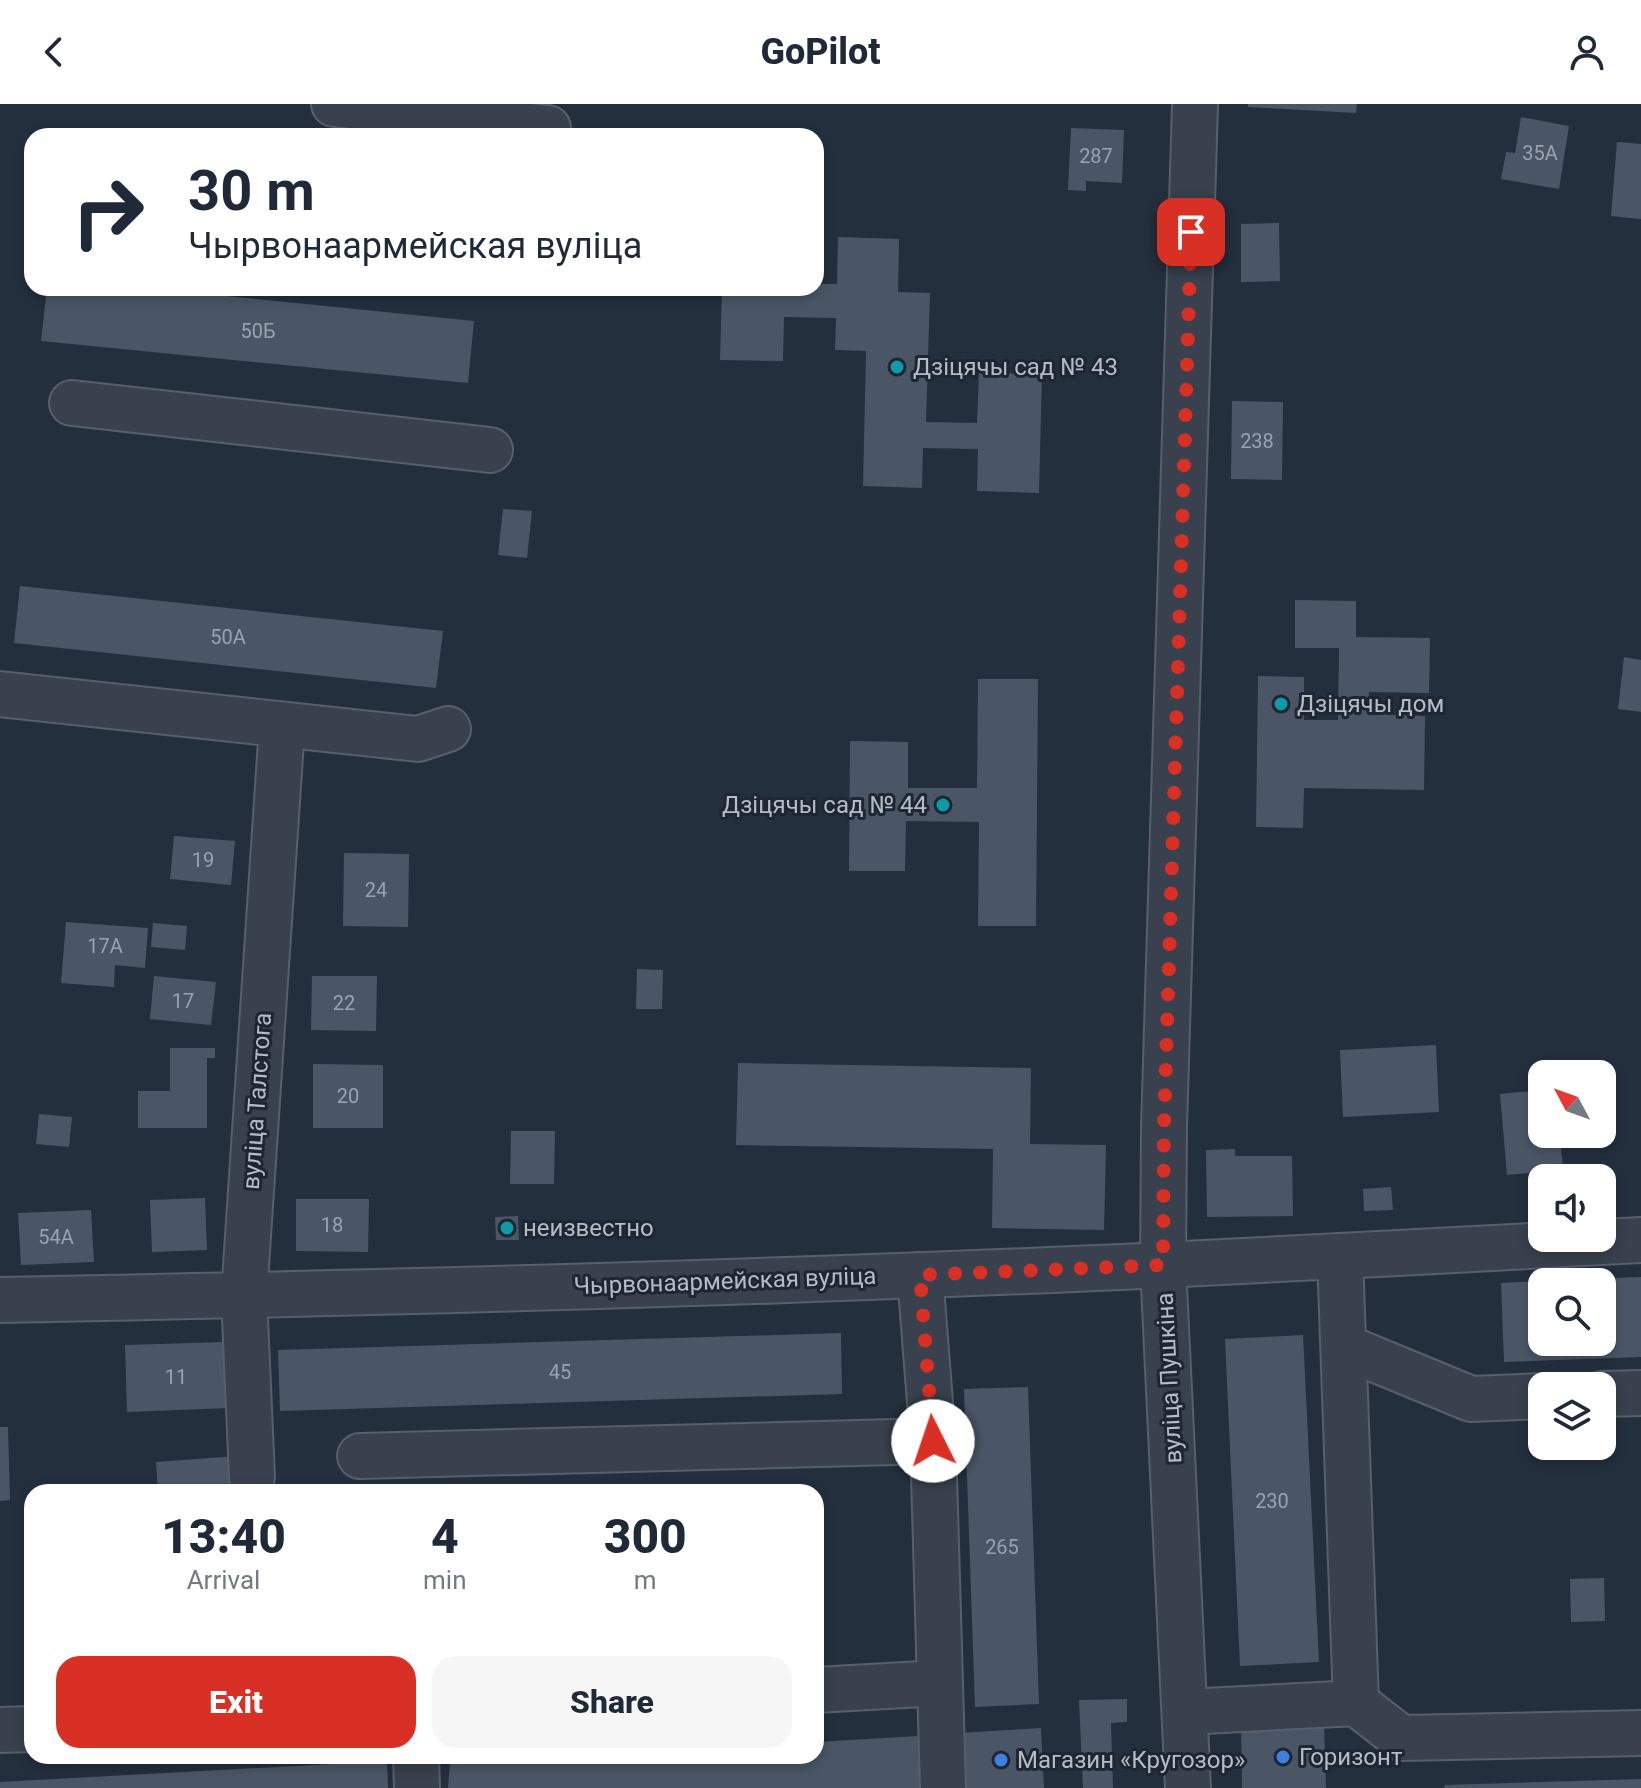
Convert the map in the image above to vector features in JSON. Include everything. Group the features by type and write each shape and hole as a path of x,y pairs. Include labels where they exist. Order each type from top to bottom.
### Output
{"street":[{"path":"334,104 548,128"},
{"name":"вуліца Пушкіна","path":"1188,1788 1163,1265 1164,1111 1195,104"},
{"path":"72,403 490,450"},
{"path":"0,694 418,739 448,729"},
{"name":"вуліца Талстога","path":"252,1477 244,1296 282,726"},
{"name":"Чырвонаармейская вуліца","path":"0,1300 244,1296 920,1275 1641,1240"},
{"path":"1340,1256 1356,1703"},
{"path":"920,1275 933,1441 943,1788"},
{"path":"1345,1347 1471,1399 1528,1397"},
{"path":"1616,1394 1641,1393"},
{"path":"360,1456 933,1441"},
{"path":"824,1690 940,1683"},
{"path":"1185,1712 1356,1703 1401,1738 1641,1733"},
{"path":"0,1730 24,1729"},
{"path":"416,1764 417,1788"}],"building":[{"path":"1248,104 1357,104 1356,113 1248,107"},
{"path":"1521,117 1569,126 1559,189 1501,179 1506,152 1515,153"},
{"path":"1071,128 1124,130 1122,183 1086,181 1086,191 1068,190"},
{"path":"1617,142 1641,144 1641,219 1611,216"},
{"path":"1279,223 1280,281 1241,282 1241,224"},
{"name":"Дзіцячы сад № 43","path":"838,237 899,239 898,292 930,293 926,422 977,423 979,373 1042,374 1039,493 977,491 978,449 923,448 922,488 863,486 866,351 835,350 836,318 784,317 783,361 720,360 722,296 824,296 824,284 837,284"},
{"path":"46,296 226,296 474,321 468,383 41,341"},
{"path":"1232,401 1283,402 1282,480 1231,479"},
{"path":"503,509 532,511 527,558 498,555"},
{"path":"20,586 443,631 436,688 14,643"},
{"name":"Дзіцячы дом","path":"1295,600 1356,601 1356,637 1430,638 1429,693 1369,692 1369,714 1425,716 1424,790 1304,788 1303,828 1256,827 1258,676 1304,677 1304,720 1338,720 1339,648 1295,648"},
{"path":"1624,657 1641,660 1641,712 1618,709"},
{"name":"Дзіцячы сад № 44","path":"978,679 1038,679 1036,926 978,926 979,822 906,821 905,871 849,871 850,741 908,742 908,788 977,788"},
{"path":"174,836 235,841 231,885 170,879"},
{"path":"344,853 409,854 408,927 343,926"},
{"path":"66,922 148,928 145,968 115,965 114,987 61,983"},
{"path":"153,923 187,926 185,950 151,947"},
{"path":"637,969 663,970 662,1009 636,1009"},
{"path":"154,976 216,982 211,1025 150,1019"},
{"path":"312,976 377,976 376,1031 311,1030"},
{"path":"1436,1045 1439,1112 1343,1117 1340,1050"},
{"path":"170,1048 215,1048 215,1058 207,1058 207,1128 138,1128 138,1091 170,1091"},
{"path":"738,1063 1031,1068 1030,1144 1106,1145 1104,1230 992,1228 993,1149 736,1145"},
{"path":"313,1064 383,1065 383,1128 313,1128"},
{"path":"1528,1091 1528,1148 1561,1148 1562,1164 1528,1164 1528,1173 1507,1175 1500,1094"},
{"path":"39,1114 72,1117 69,1147 36,1144"},
{"path":"511,1131 555,1131 554,1184 510,1184"},
{"path":"1235,1149 1235,1156 1292,1156 1293,1216 1207,1217 1206,1150"},
{"path":"1391,1187 1393,1210 1364,1211 1363,1189"},
{"path":"205,1198 207,1250 152,1252 150,1200"},
{"path":"296,1199 369,1199 368,1252 296,1251"},
{"path":"91,1210 94,1262 21,1265 18,1213"},
{"name":"неизвестно","path":"518,1216 519,1240 496,1240 495,1217"},
{"path":"1641,1277 1641,1357 1504,1362 1501,1283 1528,1282 1528,1356 1616,1356 1616,1278"},
{"path":"841,1333 842,1394 280,1411 278,1350"},
{"path":"1303,1335 1319,1662 1240,1666 1225,1339"},
{"path":"226,1342 228,1408 127,1412 125,1345"},
{"path":"1028,1387 1039,1704 975,1707 964,1389"},
{"path":"0,1427 8,1427 10,1500 0,1501"},
{"path":"236,1456 238,1484 157,1484 156,1462"},
{"path":"1604,1578 1605,1621 1571,1622 1570,1579"},
{"path":"1127,1699 1127,1722 1111,1723 1113,1788 1083,1788 1079,1700"},
{"name":"Горизонт","path":"1324,1724 1326,1788 1242,1788 1241,1725"},
{"name":"Магазин «Кругозор»","path":"1041,1728 1044,1788 960,1788 958,1733"},
{"path":"918,1736 921,1788 448,1788 450,1764 824,1764 824,1742"},
{"path":"332,1764 387,1764 388,1788 0,1788 0,1782"},
{"path":"1641,1779 1641,1788 1445,1788 1444,1785"}],"place":[{"name":"Дзіцячы сад № 43","path":"897,367"},
{"name":"Дзіцячы дом","path":"1281,704"},
{"name":"Дзіцячы сад № 44","path":"943,805"},
{"name":"неизвестно","path":"507,1228"},
{"name":"Горизонт","path":"1283,1757"},
{"name":"Магазин «Кругозор»","path":"1001,1760"}],"route":[{"path":"933,1441 920,1275 1163,1265 1164,1127 1191,232"}]}
